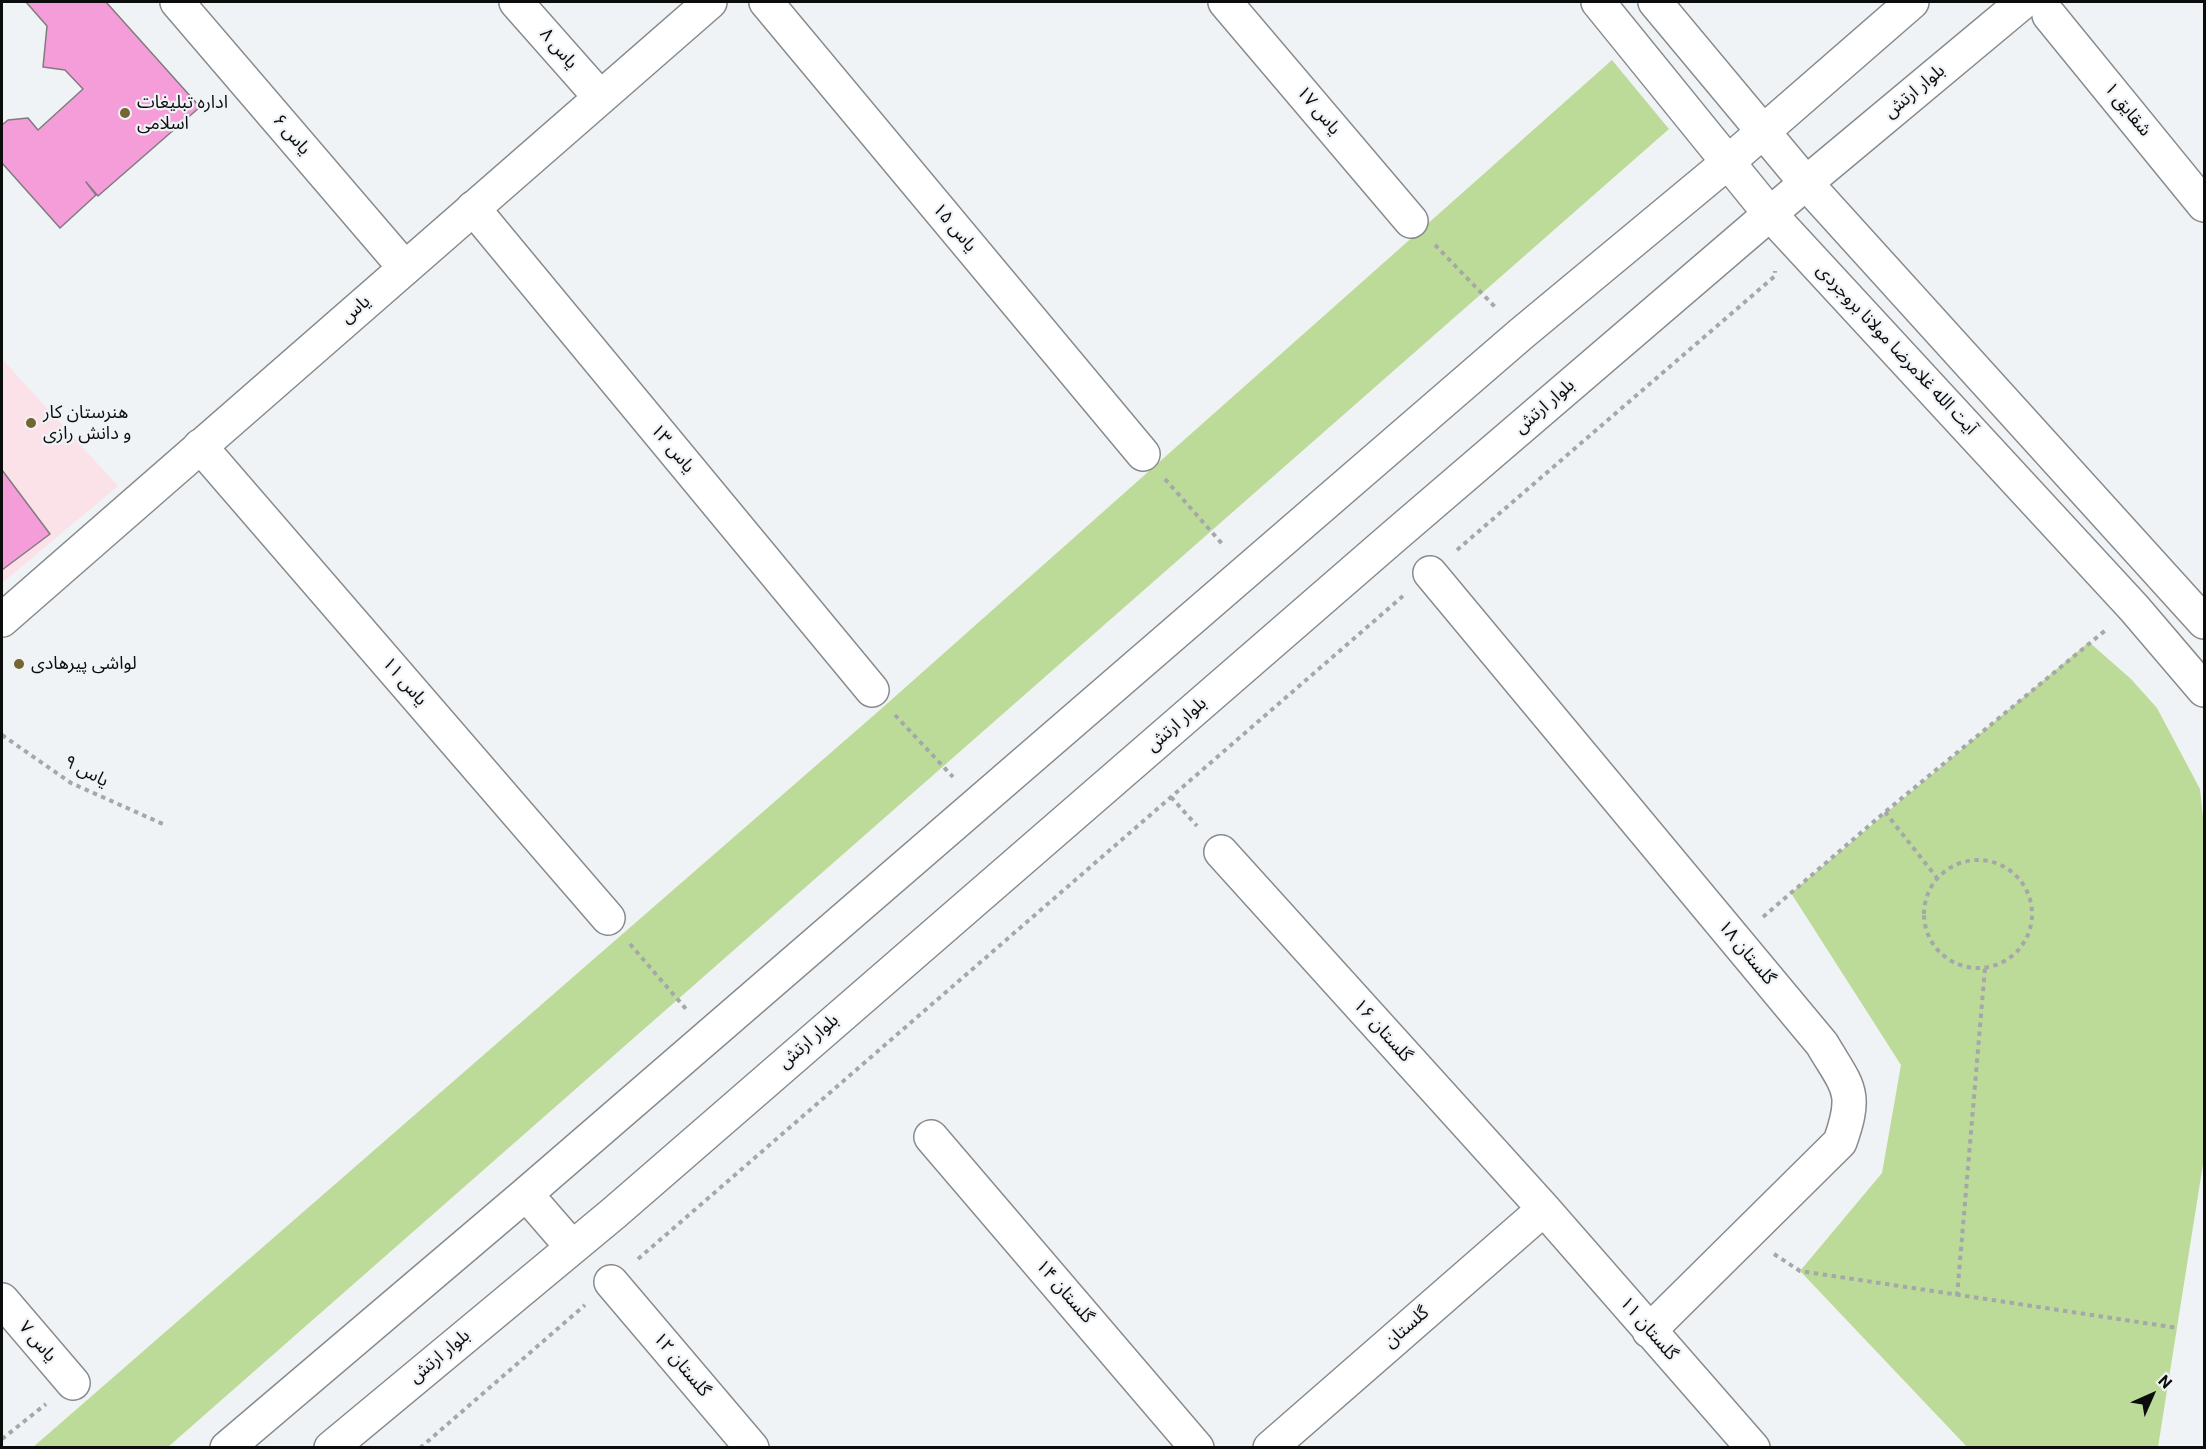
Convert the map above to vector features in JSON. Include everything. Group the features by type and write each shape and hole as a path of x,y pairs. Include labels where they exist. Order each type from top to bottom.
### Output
{"street":[{"name":"یاس ۶","path":"177,2 405,268"},
{"name":"یاس ۸","path":"516,2 600,97"},
{"name":"یاس","path":"2,620 710,2"},
{"name":"یاس ۱۵","path":"766,2 1143,454"},
{"name":"یاس ۱۷","path":"1225,2 1412,221"},
{"name":"آیت الله غلامرضا مولانا بروجردی","path":"1598,2 1726,163 1770,214 2134,608 2205,690"},
{"path":"1655,2 1806,183 2205,622"},
{"path":"227,1448 710,1036 1521,334 1726,163 1912,2"},
{"name":"بلوار ارتش","path":"331,1448 572,1247 1392,537 1806,183 2036,8"},
{"name":"شقایق ۱","path":"2036,8 2205,205"},
{"name":"یاس ۱۳","path":"473,208 872,690"},
{"name":"یاس ۱۱","path":"200,446 608,918"},
{"name":"گلستان ۱۸","path":"1430,573 1822,1044 1848,1088 1851,1111 1839,1142 1649,1331"},
{"name":"گلستان ۱۶","path":"1221,852 1544,1209"},
{"name":"گلستان ۱۴","path":"931,1137 1197,1448"},
{"path":"526,1194 572,1247"},
{"name":"گلستان ۱۱","path":"1544,1209 1753,1448"},
{"name":"گلستان","path":"1270,1448 1544,1209"},
{"name":"گلستان ۱۲","path":"611,1282 752,1448"},
{"name":"یاس ۷","path":"2,1300 73,1383"}],"path":[{"path":"420,1448 1775,276 1770,214"},
{"path":"1412,221 1521,334"},
{"path":"1143,454 1247,571"},
{"path":"1736,941 1885,812 2134,608"},
{"path":"872,690 978,804"},
{"name":"یاس ۹","path":"2,735 71,783 163,824"},
{"path":"1885,812 1937,878"},
{"path":"1970,860 1989,861 2006,867 2019,878 2028,892 2032,909 2031,924 2025,940 2015,954 2001,963 1985,968 1966,966 1949,960 1935,947 1926,930 1924,912 1928,893 1937,878 1952,866 1970,860"},
{"path":"608,918 710,1036"},
{"path":"1957,1296 1985,968"},
{"path":"1746,1237 1800,1271 2178,1328"},
{"path":"2,1439 73,1383"}],"shaded area":[{"name":"هنرستان کار و دانش رازی","path":"2,359 118,486 2,583"}],"green space":[{"path":"1612,60 1669,129 168,1447 32,1448 881,709"},
{"path":"2089,642 2131,679 2157,708 2200,789 2204,827 2204,1158 2158,1447 1967,1447 1800,1271 1882,1173 1901,1065 1791,893"}],"building":[{"name":"اداره تبلیغات اسلامی","path":"26,2 106,2 200,107 98,196 86,182 96,195 60,228 2,163 2,125 8,120 28,118 38,130 83,89 65,70 43,67 47,26"},
{"path":"2,470 50,534 2,570"}],"place":[{"name":"اداره تبلیغات اسلامی","path":"125,113"},
{"name":"هنرستان کار و دانش رازی","path":"31,423"},
{"name":"لواشی پیرهادی","path":"19,664"}]}
